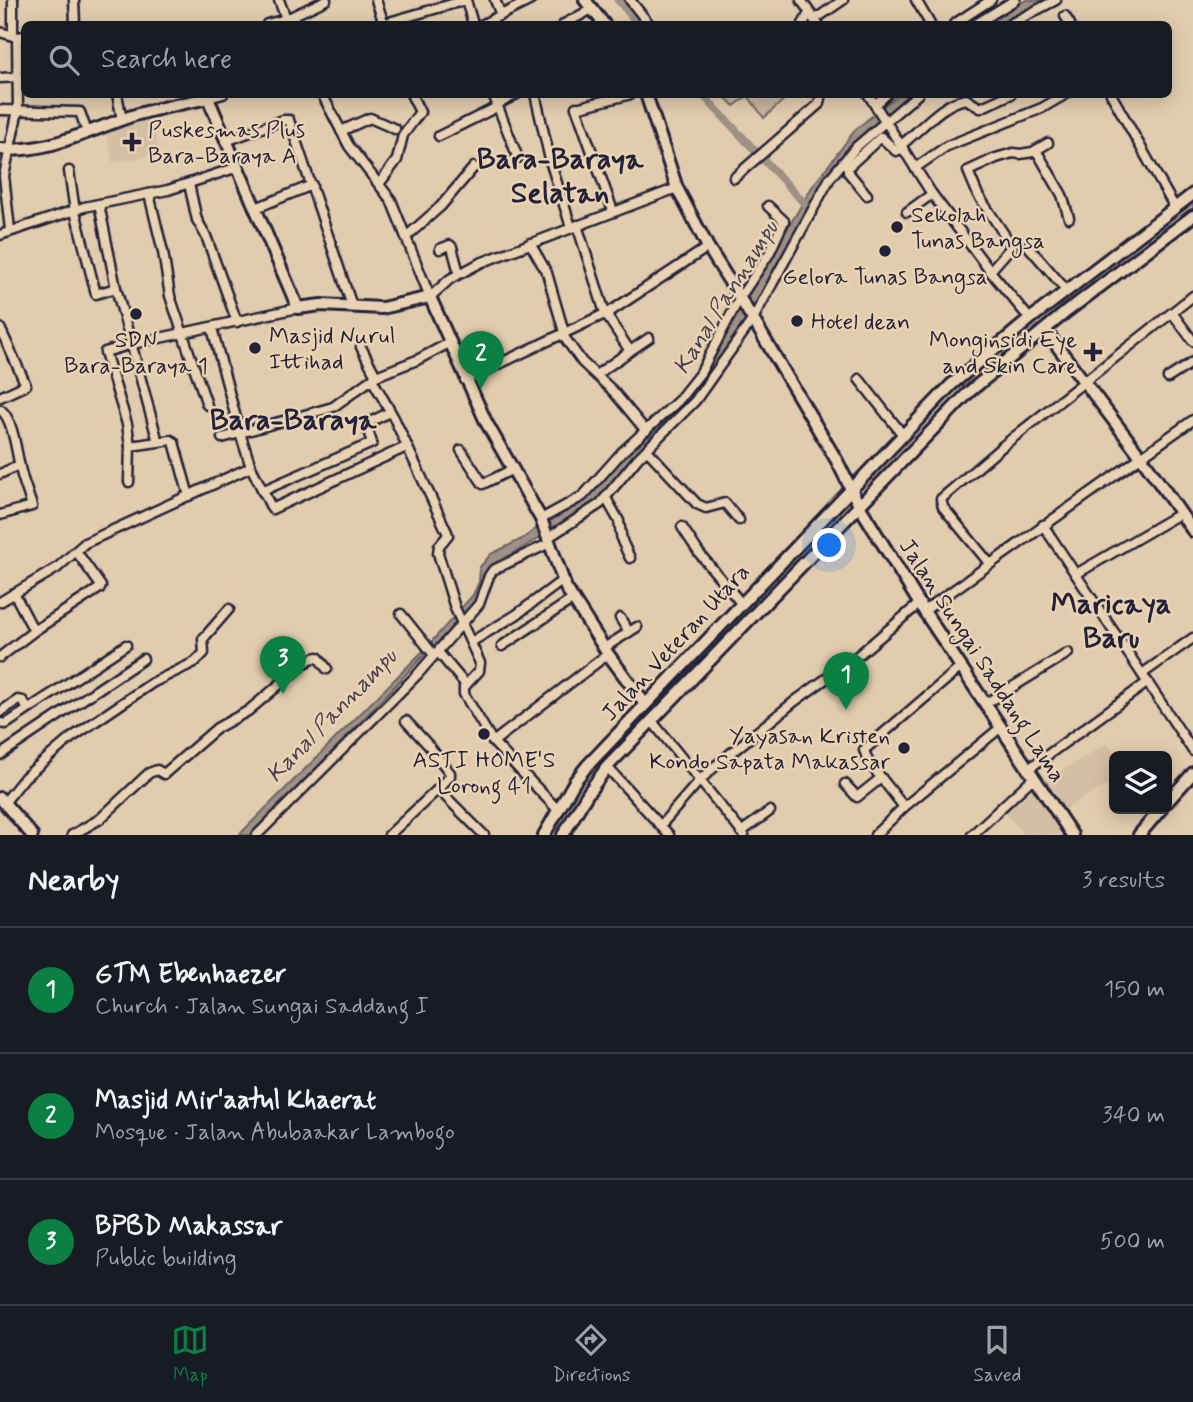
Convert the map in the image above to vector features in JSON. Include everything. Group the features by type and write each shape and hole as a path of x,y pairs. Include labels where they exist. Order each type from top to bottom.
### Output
{"main road":[{"path":"588,4 602,21"},
{"path":"5,150 46,146 122,120 208,98 298,308 321,305 382,308 430,297 486,422 542,521 562,580 606,651 645,704"},
{"name":"Jalan Sungai Saddang Lama","path":"647,98 677,188 708,247 852,489 860,507 1000,728 1072,835"},
{"name":"Jalan Veteran Utara","path":"544,835 575,781 645,704 974,364 1193,194"},
{"name":"Jalan Veteran Utara","path":"563,835 607,767 775,591 860,507 935,425 985,378 1193,216"},
{"path":"1045,330 1142,458 1193,531"},
{"path":"974,364 985,378"},
{"path":"763,580 775,591"},
{"path":"752,592 764,603"},
{"path":"1172,796 1193,773"},
{"path":"1,800 33,835"},
{"path":"1139,835 1157,814"}],"street":[{"path":"10,230 4,176 5,150 18,110 19,77 18,36 13,0"},
{"path":"74,0 75,21"},
{"path":"279,0 287,21"},
{"path":"289,21 326,0"},
{"path":"376,0 382,21"},
{"path":"393,21 466,0 472,21"},
{"path":"495,0 501,15"},
{"path":"489,21 531,0"},
{"path":"630,0 647,21"},
{"path":"801,0 815,21 843,0"},
{"path":"916,0 928,21"},
{"path":"969,0 974,10"},
{"path":"958,21 991,0"},
{"path":"981,21 1015,0"},
{"path":"1016,21 1056,0"},
{"path":"568,21 588,4"},
{"path":"1065,16 1068,21"},
{"path":"0,32 18,36"},
{"path":"0,78 19,77"},
{"path":"118,98 122,120"},
{"path":"324,98 355,155 391,200 430,297 458,273 677,188"},
{"path":"379,184 397,160 403,135 420,112 413,98"},
{"path":"494,98 517,158"},
{"path":"439,136 510,98"},
{"path":"536,98 551,164 605,313 630,351"},
{"path":"613,211 576,108 615,98"},
{"path":"734,178 819,104 820,98"},
{"path":"870,98 932,194 990,271 1030,318"},
{"path":"875,106 883,98"},
{"path":"257,835 389,704 482,599 493,570 593,510 695,401 752,318 830,177 856,147 913,98"},
{"path":"867,195 848,172 848,167 881,137 896,151 918,133 929,118 956,101 966,99 980,108 1002,98"},
{"path":"915,168 947,146 1042,108 1059,98"},
{"path":"1113,98 1175,208"},
{"path":"0,110 80,112 87,132"},
{"path":"341,131 370,118 395,129"},
{"path":"226,141 283,120 290,121 352,306"},
{"path":"990,271 1012,246 978,195 968,171 1013,153 1026,154 1048,144"},
{"path":"1037,150 1062,195 1069,218"},
{"path":"0,235 99,204 189,184 238,167"},
{"path":"406,237 441,206 474,167"},
{"path":"69,171 75,211 96,294 116,288"},
{"path":"189,184 197,220 206,236 237,322"},
{"path":"256,208 312,185"},
{"path":"149,194 170,296 207,405"},
{"path":"907,212 932,194"},
{"path":"99,204 116,288 158,442"},
{"path":"542,521 583,496 614,460 678,401 701,372 740,300 758,273 783,223 783,219 768,206"},
{"path":"530,243 547,273 563,333 574,353 617,394 646,431"},
{"path":"440,249 451,246 458,273"},
{"path":"1028,246 1066,291"},
{"path":"466,380 605,313 708,247"},
{"path":"990,564 943,507 941,499 1004,445 1193,296"},
{"path":"129,482 130,446 127,424 105,352 298,308"},
{"path":"1172,314 1193,341"},
{"path":"0,328 26,385 0,397"},
{"path":"212,328 251,467 270,507 275,509 406,447"},
{"path":"596,375 649,338"},
{"path":"222,438 333,407 374,377 417,360 449,343"},
{"path":"361,347 448,535 439,545 438,554 454,608 480,667 466,685 464,694 493,742 558,810"},
{"path":"1168,378 1193,362"},
{"path":"859,379 903,435"},
{"path":"0,410 5,413 13,435 32,506 0,515"},
{"path":"262,491 372,443 366,424 390,412"},
{"path":"661,825 701,780 777,715 922,607 990,564 1193,420"},
{"path":"130,446 171,440 174,442 189,496"},
{"path":"461,450 483,484 513,469"},
{"path":"647,450 697,504 706,508 725,503 738,520"},
{"path":"0,474 19,465"},
{"path":"0,602 57,568 90,540 251,467"},
{"path":"606,498 619,521 622,541 630,558"},
{"path":"1076,574 1181,513"},
{"path":"1043,525 1193,751"},
{"path":"682,527 699,553 741,603"},
{"path":"0,657 101,587 76,551"},
{"path":"471,642 516,615 562,580"},
{"path":"14,593 34,631"},
{"path":"502,646 573,599"},
{"path":"1,800 71,738 152,683 198,660 204,653 202,639 229,609"},
{"path":"401,614 423,644 466,685"},
{"path":"493,742 633,630 620,618"},
{"path":"972,835 1030,774 1193,638"},
{"path":"0,723 6,724 126,645"},
{"path":"985,704 1068,653"},
{"path":"72,835 100,819 149,773 160,770 164,774 217,728 248,711 310,659 318,657 327,669"},
{"path":"0,755 143,659"},
{"path":"904,807 868,761 864,750 961,667"},
{"path":"0,712 18,699 27,708"},
{"path":"650,720 743,833 770,811"},
{"path":"389,835 450,776 430,747 406,721"},
{"path":"875,835 904,807 1000,728"},
{"path":"607,767 669,835"},
{"path":"845,784 857,797 881,778"},
{"path":"438,789 484,835"}],"shaded area":[{"path":"1026,0 1047,0 1010,21 990,21"},
{"path":"726,98 745,98 734,106"},
{"path":"749,98 786,98 764,118"},
{"path":"894,98 910,98 856,145 824,186 712,376 668,429 622,470 593,506 487,569 479,599 457,625 424,655 254,835 239,835 426,648 473,595 479,582 480,567 491,554 522,539 551,518 582,501 622,456 677,407 700,378 812,187 856,129"},
{"name":"Puskesmas Plus Bara-Baraya A","path":"151,119 160,153 113,163 106,132"},
{"path":"1193,198 1193,213 1007,358 999,349"},
{"path":"960,383 967,391 877,485 869,476"},
{"path":"822,525 831,534 780,582 773,575"},
{"path":"749,600 757,608 576,807 567,801 593,768"},
{"path":"1107,743 1112,751 1109,751 1109,784 1063,810 1045,781"},
{"path":"1034,788 1063,835 1024,835 1005,813"}],"waterway":[{"path":"618,0 636,21"},
{"path":"706,98 807,206"}],"place":[{"name":"Puskesmas Plus Bara-Baraya A","path":"132,142"},
{"name":"Sekolah Tunas Bangsa","path":"897,227"},
{"name":"Gelora Tunas Bangsa","path":"885,251"},
{"name":"SDN Bara-Baraya 1","path":"136,314"},
{"name":"Hotel dean","path":"797,321"},
{"name":"Masjid Nurul Ittihad","path":"255,348"},
{"name":"Monginsidi Eye and Skin Care","path":"1093,352"},
{"name":"Masjid Mir'aatul Khaerat","path":"481,389"},
{"name":"BPBD Makassar","path":"283,694"},
{"name":"GTM Ebenhaezer","path":"846,710"},
{"name":"ASTI HOME'S Lorong 41","path":"484,734"},
{"name":"Yayasan Kristen Kondo Sapata Makassar","path":"904,748"}],"district":[{"name":"Bara-Baraya Selatan","path":"560,175"},
{"name":"Bara-Baraya","path":"293,419"},
{"name":"Maricaya Baru","path":"1111,620"}],"water label":[{"name":"Kanal Pannampu","path":"725,297"},
{"name":"Kanal Pannampu","path":"331,715"}]}
